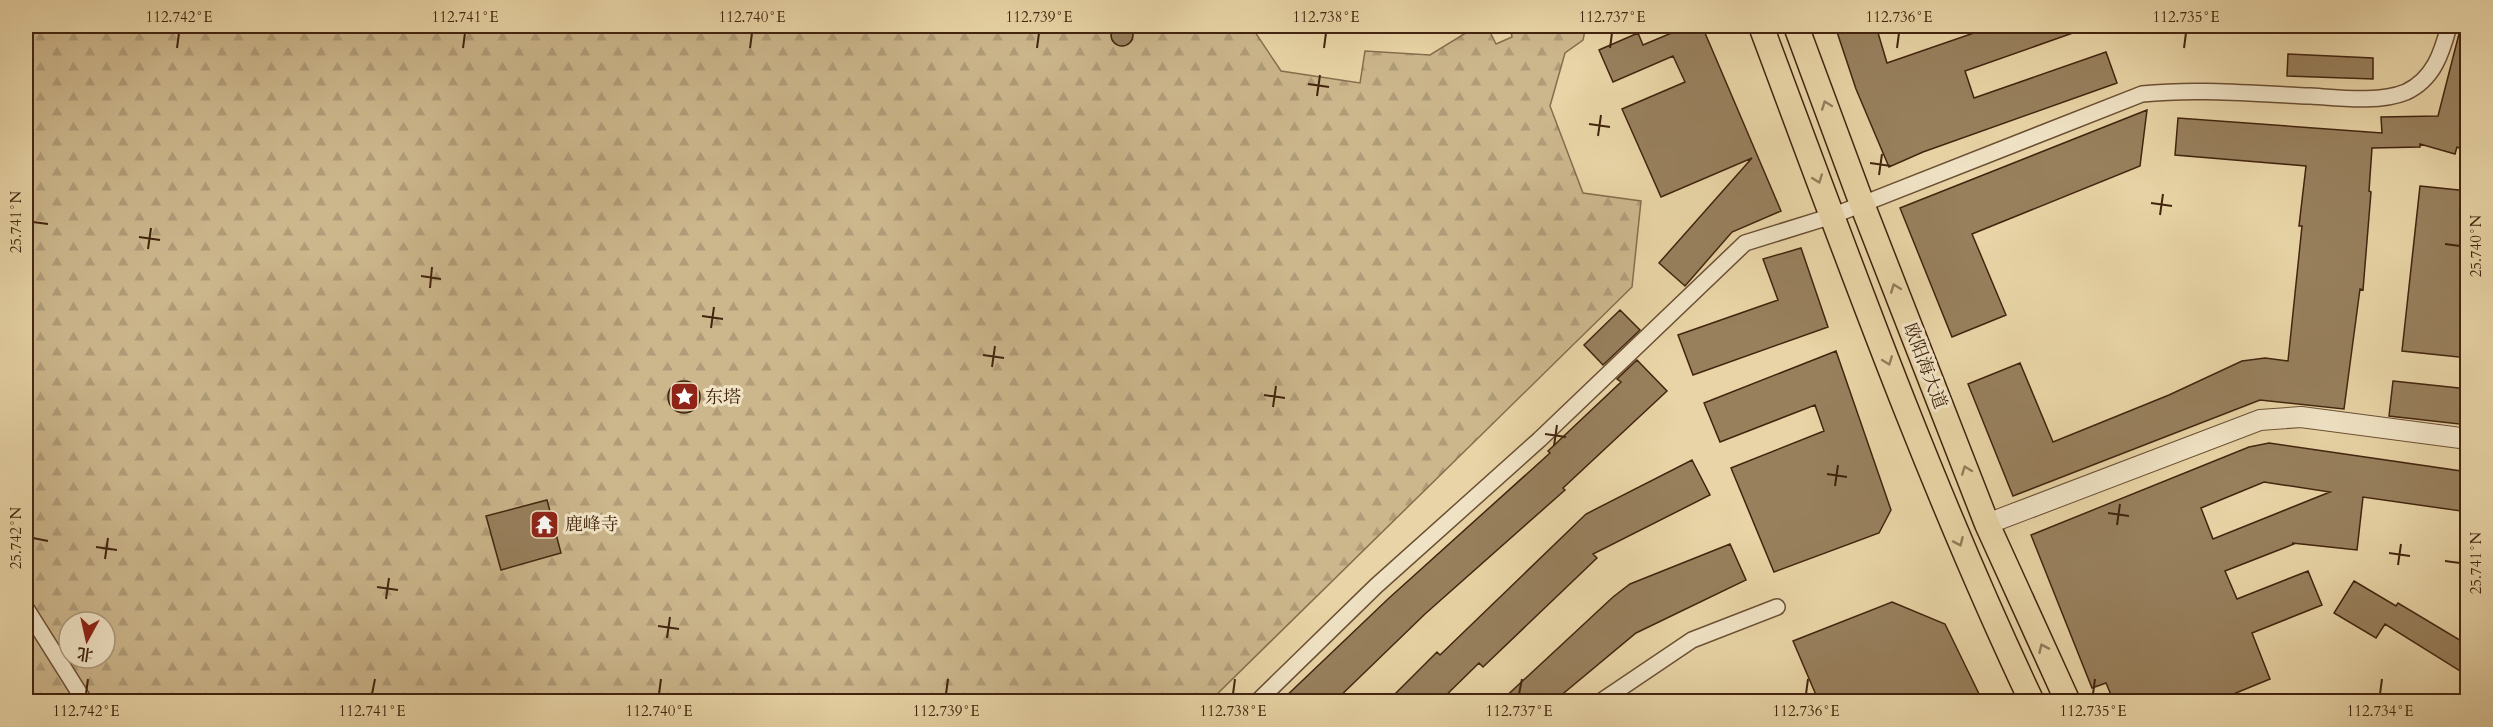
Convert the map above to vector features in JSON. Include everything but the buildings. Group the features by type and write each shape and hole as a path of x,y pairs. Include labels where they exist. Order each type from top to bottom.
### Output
{"main road":[{"name":"欧阳海大道","path":"1761,26 1832,216 1957,536 2031,702"},
{"name":"欧阳海大道","path":"1796,26 1862,204 1987,524 2068,702"}],"street":[{"path":"1257,702 1376,586 1539,440 1746,243 1832,216 2142,94 2178,90 2368,99 2406,92 2428,76 2442,52 2449,26"},
{"path":"1987,524 2260,420 2301,417 2468,439"},
{"path":"1600,702 1692,640 1777,607"},
{"path":"26,608 85,702"}],"green space":[{"path":"26,26 1251,26 1281,71 1360,83 1365,51 1430,55 1477,26 1487,26 1496,44 1512,37 1510,26 1586,26 1583,40 1565,53 1550,106 1583,193 1641,201 1632,287 1210,701 26,701"}],"place":[{"name":"东塔","path":"684,397"},
{"name":"鹿峰寺","path":"544,524"}]}
